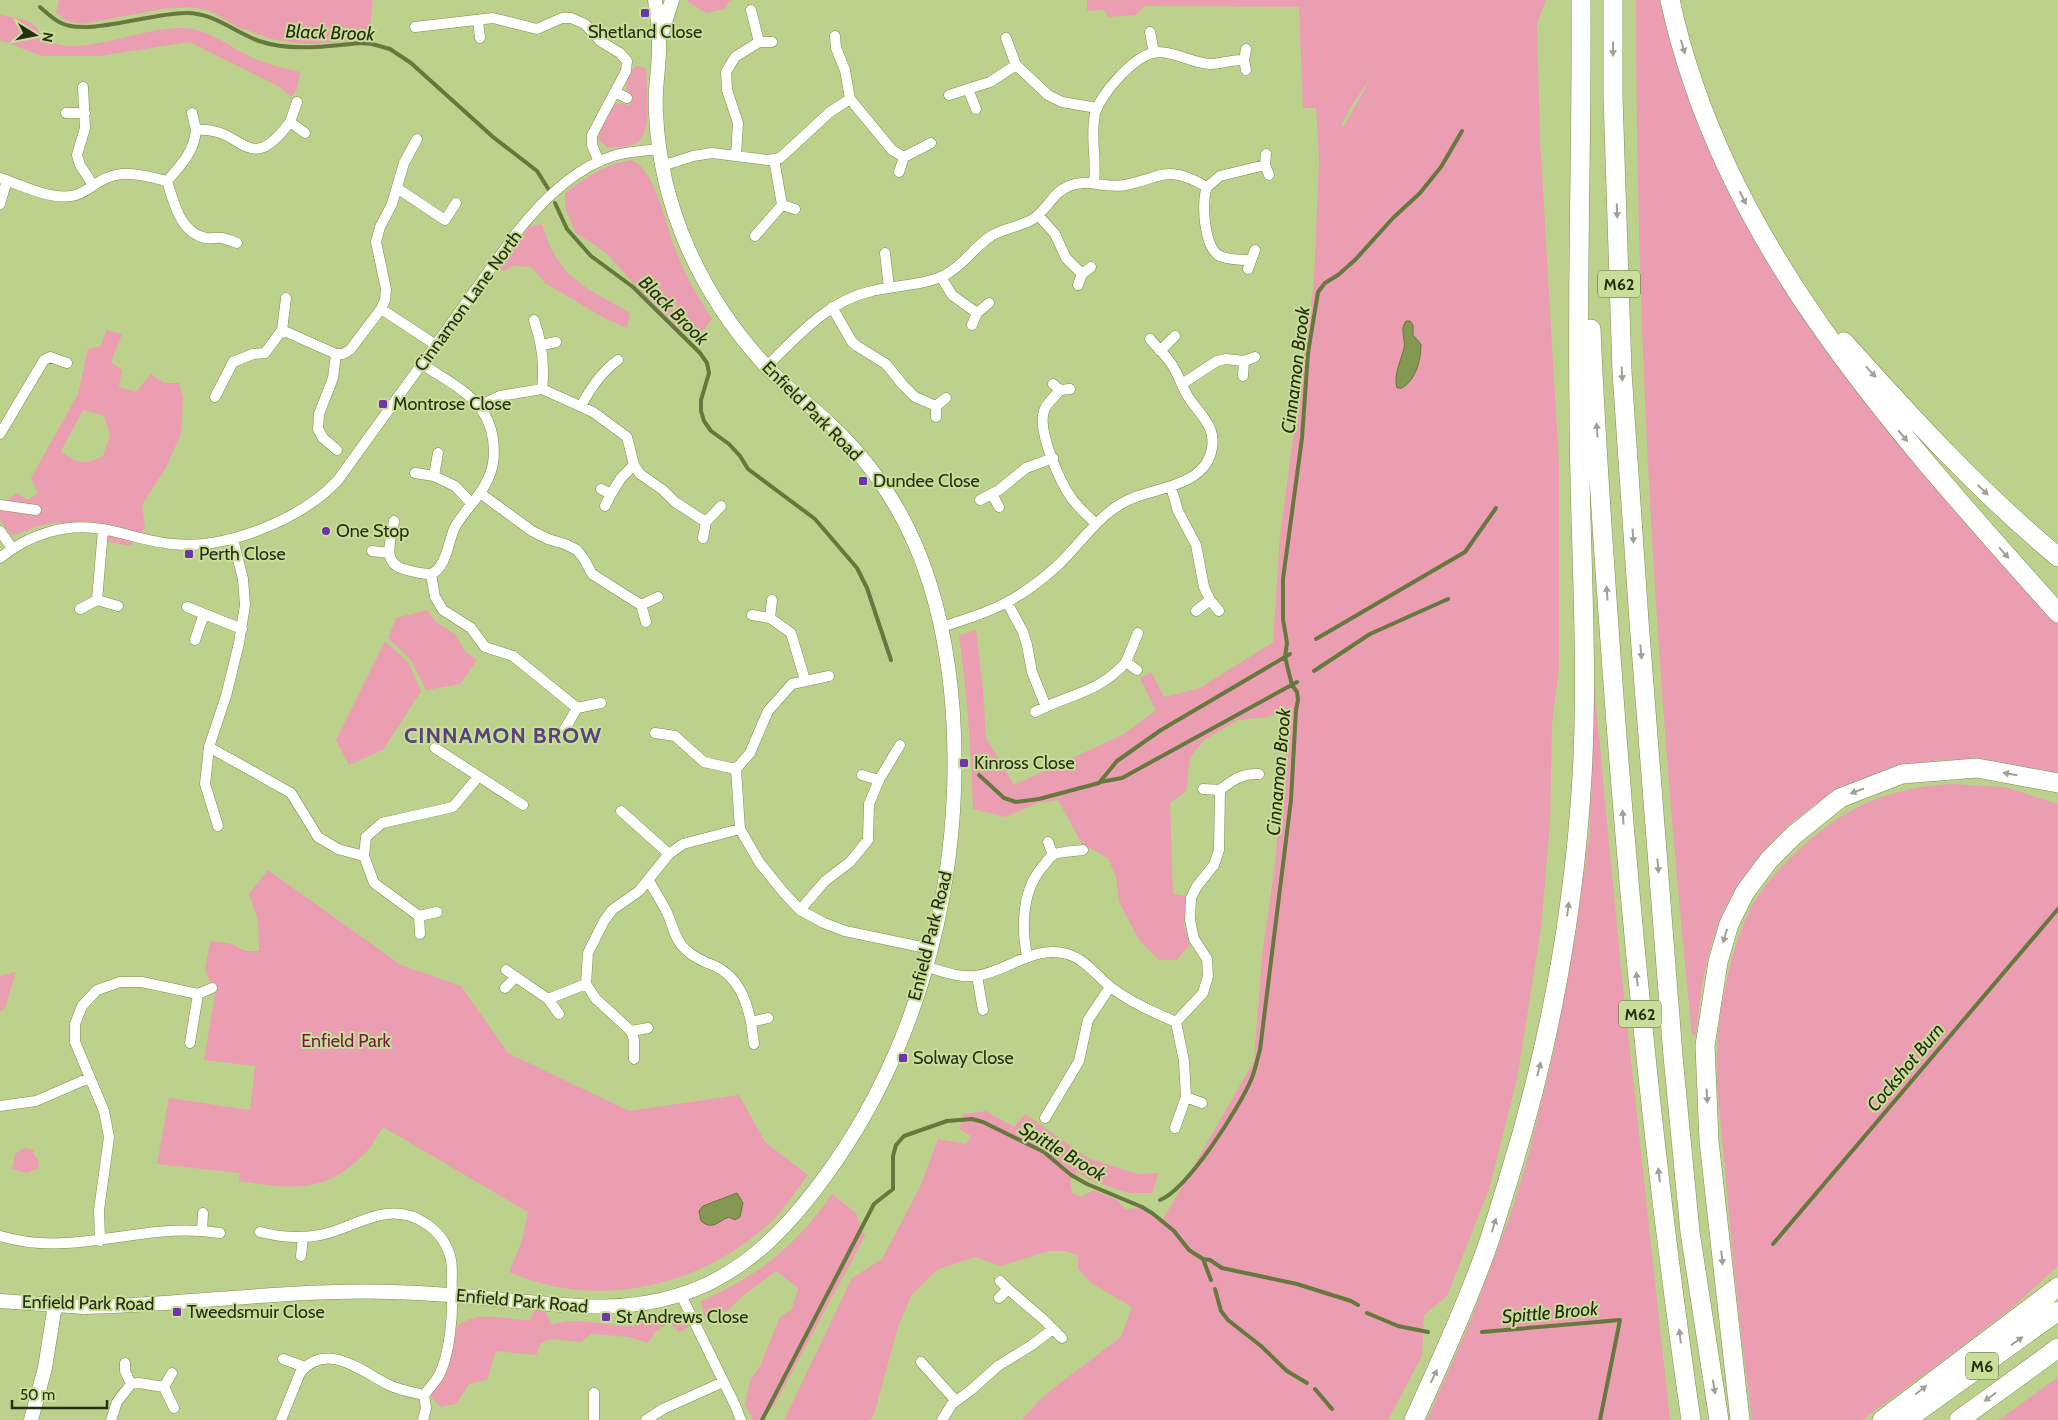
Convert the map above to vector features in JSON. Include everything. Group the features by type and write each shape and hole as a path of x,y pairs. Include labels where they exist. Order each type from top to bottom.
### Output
{"highway":[{"name":"M62","path":"1581,0 1582,103 1593,369 1609,632 1628,889 1645,1064 1691,1420"},
{"name":"M62","path":"1613,0 1613,96 1622,372 1639,621 1673,1056 1690,1232 1719,1420"},
{"path":"1670,0 1686,58 1726,163 1749,211 1791,284 1831,343 1902,435 2058,613"},
{"path":"1414,1420 1449,1345 1486,1250 1519,1144 1541,1062 1557,980 1574,868 1582,777 1584,667 1578,407 1582,103"},
{"path":"1791,284 1906,412 1969,477 2022,527 2058,557"},
{"path":"1740,1420 1709,1140 1705,1046 1718,962 1729,924 1745,892 1769,860 1794,835 1840,798 1902,774 1977,768 2058,783"},
{"path":"1882,1420 2058,1287"},
{"name":"M6","path":"1906,1420 2058,1311"},
{"name":"M6","path":"1960,1420 2058,1348"},
{"path":"1686,1385 1687,1420"}],"street":[{"name":"Enfield Park Road","path":"0,1301 54,1305 130,1306 295,1293 392,1292 452,1295 589,1308 619,1307 656,1301 680,1295 718,1279 753,1256 772,1240 807,1202 845,1148 871,1102 898,1047 927,966 941,909 949,863 954,816 955,767 951,687 941,627 922,562 906,524 875,475 835,429 766,367 725,318 695,265 679,226 659,149 656,105 660,42 655,0"},
{"name":"Enfield Park Road","path":"660,42 672,0"},
{"path":"751,10 758,42"},
{"path":"414,28 499,18 537,29 562,18 580,20 600,41 620,53 626,59 627,65 626,72 591,138 599,162"},
{"path":"478,20 480,38"},
{"path":"1150,32 1154,53"},
{"path":"835,36 836,48 845,70 850,99 892,150 904,157"},
{"path":"1006,38 1016,65 1057,101 1097,108"},
{"path":"736,155 738,123 727,90 726,72 735,57 758,42 772,42"},
{"path":"1094,182 1094,122 1097,108 1106,92 1118,78 1144,58 1154,53 1165,53 1210,64 1245,65 1246,49"},
{"path":"949,95 990,82 1016,65"},
{"path":"83,87 85,128 77,155 82,169 93,185"},
{"path":"968,89 976,109"},
{"path":"615,92 627,98"},
{"path":"662,166 704,154 774,159 785,154 830,112 850,99"},
{"path":"196,130 214,130 248,147 258,149 272,143 290,122 297,102"},
{"path":"66,113 85,113"},
{"path":"166,180 189,155 194,143 196,130 192,113"},
{"path":"290,122 305,133"},
{"path":"282,330 336,354 343,354 350,350 381,309 385,300 386,289 376,242 380,227 392,204 404,163 417,139"},
{"path":"900,172 904,157 931,143"},
{"name":"Cinnamon Lane North","path":"0,558 12,548 30,538 64,529 83,527 174,545 204,545 233,539 260,530 318,498 332,487 529,217 569,181 599,162 619,154 659,149"},
{"path":"1256,250 1249,265 1224,258 1211,249 1204,205 1207,187 1220,176 1267,170 1266,154"},
{"path":"774,159 782,205"},
{"path":"0,204 4,179 36,190 65,196 77,195 109,176 122,173 166,180"},
{"path":"766,367 801,332 832,308 854,296 913,285 941,277 965,261 990,237 1027,222 1038,215 1063,188 1074,184 1094,182 1117,186 1170,173 1187,177 1207,187"},
{"path":"166,180 179,215 188,229 204,238 222,232 237,243"},
{"path":"397,188 445,220 456,203"},
{"path":"782,205 795,209"},
{"path":"755,236 782,205"},
{"path":"1038,215 1054,234 1066,258 1082,274"},
{"path":"885,253 889,288"},
{"path":"1078,285 1082,274 1091,267"},
{"path":"941,277 952,295 977,313"},
{"path":"216,397 233,362 253,354 265,353 282,330 286,298"},
{"path":"972,325 977,313 989,303"},
{"path":"832,308 852,342 886,364 915,397 936,406"},
{"path":"381,309 436,345"},
{"path":"534,320 542,345 542,389"},
{"path":"1160,351 1175,336"},
{"path":"941,627 987,613 1008,604 1057,566 1096,524 1114,508 1127,500 1171,488 1201,468 1209,458 1213,446 1212,432 1207,420 1192,402 1172,365 1150,339"},
{"path":"542,345 556,342"},
{"path":"336,354 333,378 319,414 318,429 323,438 337,450"},
{"path":"0,434 44,360 50,357 67,362"},
{"path":"1182,384 1217,361 1226,359 1244,361 1255,357"},
{"path":"581,406 608,367 618,360"},
{"path":"1243,376 1244,361"},
{"path":"394,521 389,553 390,561 396,567 420,574 431,574 441,564 452,533 490,475 495,450 489,420 480,405 422,364"},
{"path":"1061,388 1045,408 1042,417 1045,437 1068,492 1078,506 1096,524"},
{"path":"480,405 500,396 542,389 581,406 602,417 624,434 629,442 634,465 644,477 706,522"},
{"path":"936,406 946,398"},
{"path":"936,406 936,417"},
{"path":"434,476 438,453"},
{"path":"980,500 992,494 1026,468 1053,458"},
{"path":"605,506 606,492 634,465"},
{"path":"415,473 434,476 455,486 471,504"},
{"path":"1171,488 1178,512 1196,545 1204,587 1210,600 1219,611"},
{"path":"480,493 532,531 577,550 592,574 641,605 646,622"},
{"path":"992,494 1000,507"},
{"path":"0,505 36,510"},
{"path":"703,538 706,522 721,506"},
{"path":"97,600 103,530"},
{"path":"0,531 12,548"},
{"path":"218,826 205,784 209,747 226,696 242,629 245,605 242,579 233,539"},
{"path":"372,551 389,553"},
{"path":"431,574 435,597 443,610 471,628 485,647 513,656 577,708"},
{"path":"641,605 658,597"},
{"path":"80,609 97,600 118,606"},
{"path":"770,618 772,600"},
{"path":"1196,610 1210,600"},
{"path":"1008,604 1028,645 1032,672 1046,706"},
{"path":"187,607 242,629"},
{"path":"195,640 204,614"},
{"path":"752,615 770,618 791,633 805,680"},
{"path":"1035,712 1046,706 1080,695 1115,674 1126,662 1138,633"},
{"path":"1126,662 1137,670"},
{"path":"829,676 792,684 768,711 750,753 736,769 740,829 760,862 800,910 840,929 932,949"},
{"path":"563,732 577,708 602,703"},
{"path":"655,733 675,736 704,762 736,769"},
{"path":"800,910 825,881 850,862 868,840 869,804 879,780 900,745"},
{"path":"209,747 291,793 318,837 338,849 364,856"},
{"path":"435,748 523,805"},
{"path":"1202,789 1220,790 1233,779 1248,773 1259,774"},
{"path":"862,775 879,780"},
{"path":"437,912 419,916 374,883 364,856 366,837 382,823 453,807 478,777"},
{"path":"1176,1022 1203,993 1208,976 1207,960 1194,938 1190,920 1191,898 1197,886 1214,865 1219,850 1220,790"},
{"path":"622,811 669,854"},
{"path":"634,1059 634,1040 631,1031 596,999 586,984 588,953 604,921 612,910 639,891 669,854 683,844 740,829"},
{"path":"1048,842 1053,855"},
{"path":"1027,956 1024,939 1024,919 1028,894 1037,872 1053,855 1083,850"},
{"path":"649,880 684,949 699,960 730,976 740,989 748,1009 754,1044"},
{"path":"419,916 420,934"},
{"path":"927,966 964,976 977,976 989,973 1027,956 1046,953 1066,953 1084,962 1110,987 1138,1006 1176,1022"},
{"path":"506,970 548,999 559,1014"},
{"path":"977,976 983,1010"},
{"path":"505,988 515,978"},
{"path":"100,1241 99,1210 109,1137 104,1111 75,1042 75,1024 82,1006 98,990 120,982 142,982 198,994 212,988"},
{"path":"548,999 586,984"},
{"path":"1045,1118 1079,1061 1088,1020 1110,987"},
{"path":"190,1044 198,994"},
{"path":"751,1022 768,1018"},
{"path":"1175,1128 1186,1097 1184,1061 1176,1022"},
{"path":"631,1031 648,1028"},
{"path":"0,1106 36,1101 89,1078"},
{"path":"1186,1097 1202,1103"},
{"path":"202,1231 203,1213"},
{"path":"260,1232 281,1237 303,1237 336,1231 386,1214 400,1214 420,1220 437,1232 448,1251 453,1271 452,1295 445,1360 438,1378 424,1395 426,1408 423,1420"},
{"path":"0,1236 46,1244 100,1241 166,1231 202,1231 220,1234"},
{"path":"301,1256 303,1237"},
{"path":"1000,1281 1062,1338"},
{"path":"1000,1298 1008,1289"},
{"path":"680,1295 741,1420"},
{"path":"31,1420 45,1368 54,1305"},
{"path":"942,1420 956,1401 998,1366 1032,1345 1053,1329"},
{"path":"283,1358 305,1367"},
{"path":"281,1420 296,1381 305,1367 318,1360 342,1361 362,1369 394,1387 424,1395"},
{"path":"921,1362 956,1401"},
{"path":"125,1363 127,1377 131,1384"},
{"path":"164,1387 172,1373"},
{"path":"646,1420 663,1409 723,1382"},
{"path":"111,1420 117,1402 131,1384 139,1383 164,1387"},
{"path":"164,1387 174,1408"},
{"path":"594,1393 594,1420"}],"green space":[{"path":"59,0 373,0 370,27 352,41 305,44 271,39 238,27 210,11 191,7 162,9 83,24 67,21 56,13"},
{"path":"688,0 733,0 729,1 725,9 707,13 688,2"},
{"path":"1087,0 1546,0 1537,23 1540,139 1559,465 1559,667 1552,725 1550,823 1541,928 1517,1079 1489,1189 1447,1296 1424,1315 1422,1356 1388,1420 1021,1420 1047,1393 1121,1337 1132,1307 1091,1283 1078,1269 1078,1256 1066,1251 1049,1251 1001,1266 975,1257 938,1269 911,1296 898,1327 875,1411 870,1420 784,1420 852,1278 882,1259 920,1187 938,1139 966,1144 971,1136 959,1129 964,1114 986,1111 1014,1127 1025,1114 1088,1158 1138,1174 1159,1173 1152,1193 1128,1193 1090,1180 1077,1172 1070,1180 1072,1193 1082,1197 1093,1190 1117,1200 1125,1209 1141,1208 1161,1223 1254,1061 1262,956 1275,864 1288,727 1283,710 1269,717 1238,720 1203,741 1190,758 1186,791 1170,803 1173,894 1187,896 1184,926 1190,944 1177,960 1159,960 1139,940 1119,902 1116,877 1108,858 1082,844 1058,800 1037,803 1006,817 973,809 968,722 959,635 976,630 983,688 986,738 1014,785 1124,734 1156,710 1140,679 1151,672 1164,697 1200,688 1273,642 1280,536 1314,282 1319,160 1316,108 1303,108 1299,7 1145,6 1136,15 1108,17 1104,10 1087,11","holes":["1372,76 1344,126 1341,125 1352,105"]},
{"path":"1636,0 1668,0 1773,263 2058,620 2058,777 2005,763 1968,760 1931,761 1902,767 1836,794 1809,810 1777,836 1763,852 1750,868 1728,903 1710,948 1701,991 1696,1035 1692,1035 1668,777 1651,518 1644,389 1640,259"},
{"path":"0,15 19,18 29,22 36,27 48,42 70,46 102,43 167,29 183,28 201,31 261,61 300,72 297,89 291,97 278,86 189,42 99,56 42,56 0,40"},
{"path":"637,66 646,68 648,109 645,131 641,139 635,144 625,147 607,147 598,139 603,125 613,106 620,103 629,106 634,97 627,92 627,81 632,70"},
{"path":"632,160 648,176 660,201 680,260 692,286 712,319 704,330 691,335 677,327 605,252 576,233 565,208 565,193 573,187 605,168"},
{"path":"542,224 548,243 565,269 586,287 630,313 627,328 604,318 545,283 532,267 512,266 504,271 497,268 530,226"},
{"path":"106,330 122,334 111,362 122,370 119,387 136,392 151,374 164,383 179,383 183,397 181,434 165,469 142,505 145,528 130,546 109,542 99,532 57,522 38,526 12,536 0,520 0,507 16,493 28,500 38,493 31,478 78,394 88,349 101,346","holes":["83,410 104,416 110,435 103,456 91,461 81,462 72,459 61,451"]},
{"path":"427,610 436,622 456,635 465,651 477,660 460,684 426,690 411,660 388,638 396,618"},
{"path":"385,641 408,662 421,691 383,750 349,765 336,740"},
{"path":"1591,653 1621,968 1670,1420 1427,1420 1470,1322 1510,1216 1527,1161 1554,1051 1575,939 1590,828"},
{"path":"1952,784 2005,787 2058,804 2058,1266 2014,1306 1862,1420 1752,1420 1735,1277 1717,1079 1718,1036 1721,1012 1725,987 1738,940 1755,901 1765,886 1803,846 1837,819 1854,809 1891,794 1910,789"},
{"name":"Enfield Park","path":"268,870 401,965 461,986 508,1053 629,1111 739,1095 765,1142 808,1175 770,1223 742,1245 712,1263 680,1277 647,1286 612,1291 577,1290 543,1284 509,1272 522,1241 528,1212 383,1127 368,1150 353,1165 323,1182 308,1185 293,1187 259,1184 239,1181 240,1173 157,1164 169,1098 250,1110 255,1066 204,1060 215,994 205,970 210,941 232,944 245,951 259,951 258,920 249,894"},
{"path":"16,972 5,1008 0,1012 0,976"},
{"path":"25,1148 34,1150 33,1154 38,1159 39,1168 27,1173 12,1169 15,1154"},
{"path":"832,1194 856,1213 865,1236 775,1404 762,1420 753,1420 745,1405 750,1380 760,1366 780,1317 792,1309 798,1288 776,1271 744,1295 727,1311 704,1316 701,1301 740,1281 774,1258 805,1229"},
{"path":"535,1309 545,1311 552,1325 562,1322 583,1321 634,1326 639,1320 676,1313 689,1327 679,1332 670,1323 656,1331 648,1343 629,1337 591,1334 581,1342 551,1339 541,1343 536,1355 496,1351 487,1380 469,1384 456,1404 441,1407 431,1397 434,1386 452,1353 457,1326 474,1318 483,1317 530,1320"},
{"path":"2058,1377 2058,1420 1999,1420"}],"shaded area":[{"path":"1406,321 1410,321 1413,325 1413,335 1421,344 1420,357 1417,369 1411,380 1402,388 1397,388 1396,378 1404,348 1403,328"},
{"path":"737,1193 743,1203 740,1217 735,1220 729,1217 712,1225 701,1221 699,1211 703,1206"}],"waterway":[{"name":"Black Brook","path":"40,7 61,23 72,26 103,26 185,13 214,19 259,41 271,44 322,47 361,43 390,49 411,63 493,137 537,171 549,190"},
{"name":"Cinnamon Brook","path":"1160,1200 1184,1181 1212,1146 1245,1093 1255,1069 1260,1050 1291,800 1298,700 1285,657 1287,643 1283,619 1283,579 1302,438 1308,353 1318,292 1325,283 1338,275 1355,260 1393,218 1420,193 1441,167 1462,131"},
{"name":"Black Brook","path":"555,203 567,229 591,256 633,287 700,353 707,363 709,373 701,400 701,411 704,421 711,431 729,444 748,469 815,519 857,568 867,588 891,660"},
{"path":"1316,639 1465,552 1496,508"},
{"path":"1314,671 1370,634 1448,599"},
{"path":"979,775 1004,798 1016,802 1039,799 1099,783 1117,761 1161,730 1290,654"},
{"path":"1100,782 1122,778 1297,682"},
{"name":"Cockshot Burn","path":"1773,1244 2058,909"},
{"name":"Spittle Brook","path":"762,1420 874,1204 893,1189 893,1156 896,1145 904,1136 947,1121 972,1119 983,1122 1044,1152 1071,1175 1152,1213 1174,1231 1189,1250 1222,1268 1297,1284 1351,1301 1358,1305"},
{"path":"1203,1259 1211,1280"},
{"path":"1215,1289 1221,1311 1228,1320 1261,1346 1287,1371 1307,1383"},
{"name":"Spittle Brook","path":"1367,1313 1398,1326 1428,1332"},
{"name":"Spittle Brook","path":"1482,1332 1620,1320 1600,1420"},
{"path":"1315,1389 1332,1409"}],"place":[{"name":"Shetland Close","path":"645,13"},
{"name":"Montrose Close","path":"383,404"},
{"name":"Dundee Close","path":"863,481"},
{"name":"One Stop","path":"326,531"},
{"name":"Perth Close","path":"189,554"},
{"name":"Kinross Close","path":"964,763"},
{"name":"Solway Close","path":"903,1058"},
{"name":"Tweedsmuir Close","path":"177,1312"},
{"name":"St Andrews Close","path":"606,1317"}],"district":[{"name":"CINNAMON BROW","path":"503,735"}]}
